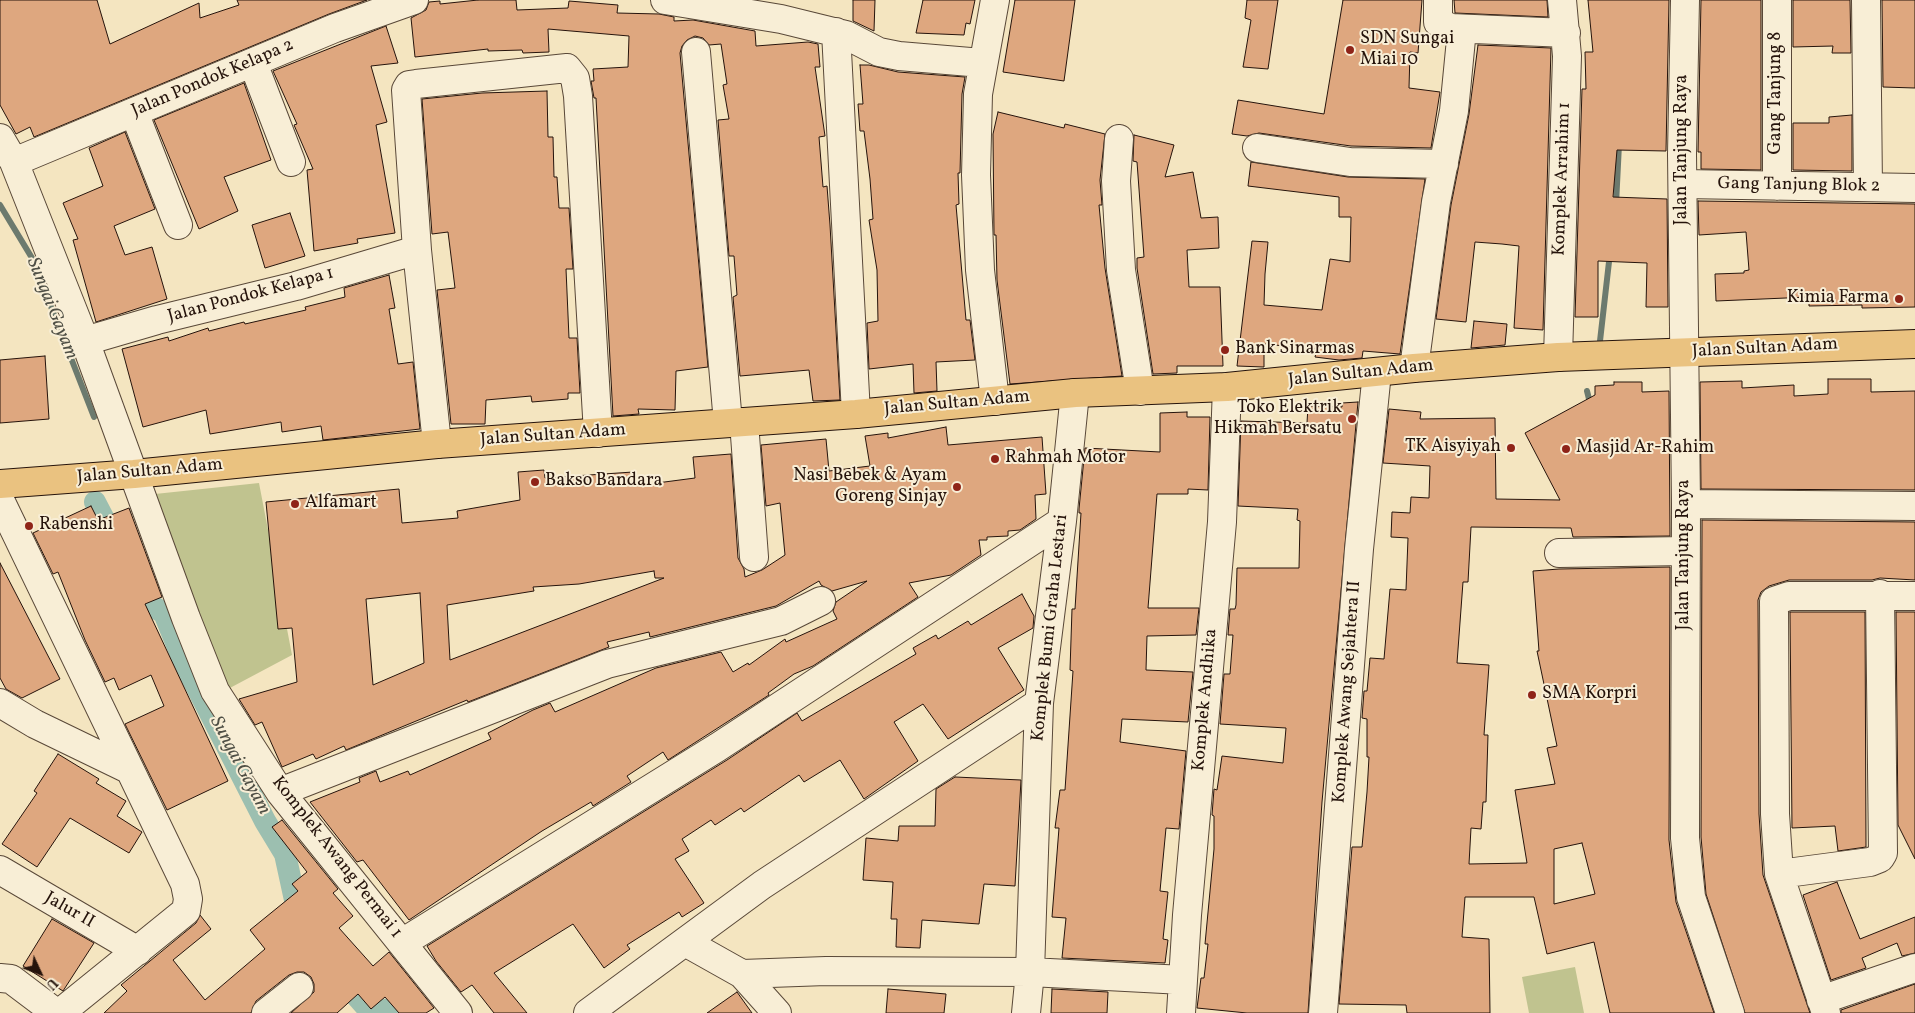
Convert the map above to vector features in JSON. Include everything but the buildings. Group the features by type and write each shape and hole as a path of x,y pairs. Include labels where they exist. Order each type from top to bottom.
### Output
{"main road":[{"name":"Jalan Sultan Adam","path":"0,484 134,474 437,444 856,414 1075,393 1228,387 1414,368 1558,357 1915,344"}],"street":[{"name":"Jalan Pondok Kelapa 2","path":"14,162 335,28 414,0"},
{"path":"665,0 781,19 836,32 879,52 899,56 982,63"},
{"path":"995,0 982,63 978,94 976,175 980,270 995,401"},
{"path":"1438,0 1438,22 1462,30 1566,33"},
{"name":"Komplek Arrahim 1","path":"1558,357 1566,33 1562,0"},
{"name":"Jalan Tanjung Raya","path":"1684,0 1682,154 1684,184 1683,353 1686,504 1684,838 1691,897 1730,1013"},
{"name":"Gang Tanjung 8","path":"1777,0 1777,186"},
{"path":"1866,0 1868,188"},
{"path":"1414,368 1433,221 1454,111 1462,30"},
{"path":"836,32 856,414"},
{"path":"696,52 736,423 754,557"},
{"path":"253,63 291,162"},
{"path":"437,444 417,250 406,90 409,85 567,68 575,78 578,96 598,433"},
{"path":"134,112 178,225"},
{"name":"Komplek Awang Permai 1","path":"0,138 14,162 86,341 186,618 215,691 280,792 458,1013"},
{"path":"1119,139 1116,181 1121,270 1140,391"},
{"path":"1257,148 1350,162 1444,164"},
{"name":"Gang Tanjung Blok 2","path":"1684,184 1915,188"},
{"name":"Jalan Pondok Kelapa 1","path":"86,341 157,320 296,286 417,250"},
{"name":"Komplek Awang Sejahtera II","path":"1323,1013 1359,549 1377,372"},
{"name":"Komplek Andhika","path":"1181,1013 1222,522 1228,387"},
{"name":"Komplek Bumi Graha Lestari","path":"1026,1013 1030,972 1039,703 1062,522 1075,393"},
{"path":"0,500 185,884 188,899 186,911 60,1013"},
{"path":"1686,504 1915,506"},
{"path":"402,943 718,747 1062,522"},
{"path":"1559,553 1685,551"},
{"path":"1915,596 1880,594 1789,596 1774,601 1775,805 1779,874 1823,1006 1915,968"},
{"path":"1779,874 1870,862 1880,858 1883,853 1880,594"},
{"path":"280,792 607,664 781,621 821,601"},
{"path":"0,703 35,724 128,769"},
{"path":"588,1013 762,885 1039,703"},
{"name":"Jalur II","path":"0,870 138,951"},
{"path":"686,942 742,974 777,1013"},
{"path":"742,974 826,971 1030,972 1183,980"},
{"path":"0,978 11,979 56,1013"},
{"path":"266,1013 299,987"}],"green space":[{"path":"259,483 292,655 228,689 155,494"},
{"path":"1575,967 1584,1013 1529,1013 1522,977"}],"waterway":[{"path":"1616,204 1619,144"},
{"name":"Sungai Gayam","path":"0,205 32,258 94,417"},
{"path":"1600,341 1610,253"},
{"path":"1587,391 1591,407"},
{"name":"Sungai Gayam","path":"95,502 118,546"},
{"name":"Sungai Gayam","path":"134,576 147,603 164,613 184,662 265,821 285,854 295,900 307,922"},
{"name":"Sungai Gayam","path":"336,973 368,1009 389,1010 392,1013"}],"place":[{"name":"SDN Sungai Miai 10","path":"1350,50"},
{"name":"Kimia Farma","path":"1899,299"},
{"name":"Bank Sinarmas","path":"1225,350"},
{"name":"Toko Elektrik Hikmah Bersatu","path":"1352,419"},
{"name":"TK Aisyiyah","path":"1511,448"},
{"name":"Masjid Ar-Rahim","path":"1566,449"},
{"name":"Rahmah Motor","path":"995,459"},
{"name":"Bakso Bandara","path":"535,482"},
{"name":"Nasi Bebek & Ayam Goreng Sinjay","path":"957,487"},
{"name":"Alfamart","path":"295,504"},
{"name":"Rabenshi","path":"29,526"},
{"name":"SMA Korpri","path":"1532,695"}]}
